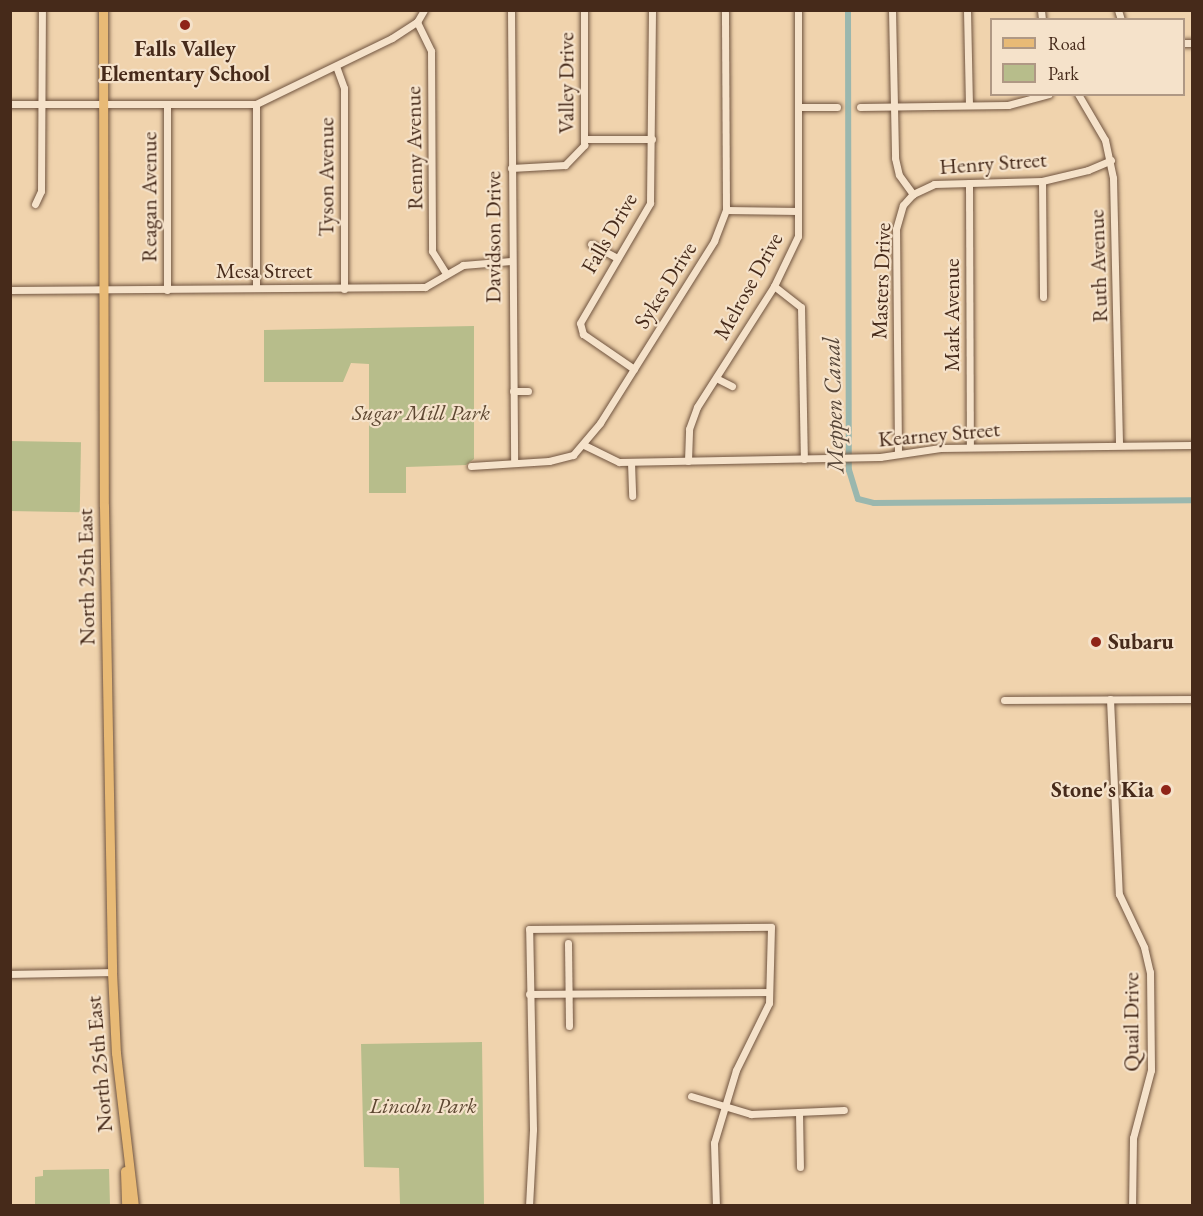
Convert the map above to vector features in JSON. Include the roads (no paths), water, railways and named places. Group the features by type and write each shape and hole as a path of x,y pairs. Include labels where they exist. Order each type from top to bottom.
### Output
{"main road":[{"name":"North 25th East","path":"104,10 104,290 112,972 125,1142 126,1206"},
{"name":"North 25th East","path":"125,1142 134,1206"}],"street":[{"path":"35,204 41,191 42,10"},
{"path":"10,104 256,104 336,66 417,22 424,10"},
{"name":"Davidson Drive","path":"511,10 514,463"},
{"name":"Valley Drive","path":"512,168 566,165 576,156 584,139 584,10"},
{"name":"Falls Drive","path":"634,369 580,329 588,306 650,203 652,10"},
{"name":"Sykes Drive","path":"471,466 565,458 584,444 714,241 726,210 725,10"},
{"name":"Melrose Drive","path":"688,461 689,429 716,378 774,286 798,236 800,107 798,10"},
{"name":"Masters Drive","path":"892,10 897,169 913,194 903,205 896,229 898,453"},
{"path":"967,10 969,105"},
{"name":"Renny Avenue","path":"417,22 431,51 432,251 446,273"},
{"name":"Tyson Avenue","path":"336,66 344,88 344,288"},
{"path":"860,107 1008,105 1042,96"},
{"name":"Ruth Avenue","path":"1079,96 1105,140 1111,160 1116,231 1119,445"},
{"name":"Reagan Avenue","path":"167,104 167,290"},
{"path":"256,104 256,288"},
{"path":"800,107 837,107"},
{"path":"584,139 652,139"},
{"name":"Henry Street","path":"913,194 934,184 1042,181 1088,170 1111,160"},
{"path":"1042,181 1043,297"},
{"name":"Mark Avenue","path":"969,183 970,447"},
{"path":"726,210 798,211"},
{"path":"591,244 617,258"},
{"name":"Mesa Street","path":"10,290 424,287 446,273 479,261 511,261"},
{"path":"774,286 801,307 804,459"},
{"path":"716,378 732,386"},
{"path":"513,391 528,391"},
{"name":"Kearney Street","path":"584,444 619,462 853,459 970,447 1192,445"},
{"path":"632,462 632,496"},
{"name":"Quail Drive","path":"1110,699 1119,894 1144,947 1150,972 1151,1070 1133,1138 1132,1206"},
{"path":"1004,700 1192,699"},
{"path":"529,1206 533,1129 529,929 771,927 769,1003 736,1070 714,1143 716,1206"},
{"path":"568,943 569,1026"},
{"path":"10,974 112,972"},
{"path":"529,994 770,992"},
{"path":"691,1096 751,1114 844,1110"},
{"path":"799,1112 800,1167"}],"waterway":[{"name":"Meppen Canal","path":"848,10 849,470 858,499 874,503 1192,500"}],"place":[{"name":"Falls Valley Elementary School","path":"185,25"},
{"name":"Subaru","path":"1096,642"},
{"name":"Stone's Kia","path":"1166,790"}],"park label":[{"name":"Sugar Mill Park","path":"421,413"},
{"name":"Lincoln Park","path":"423,1106"}]}
